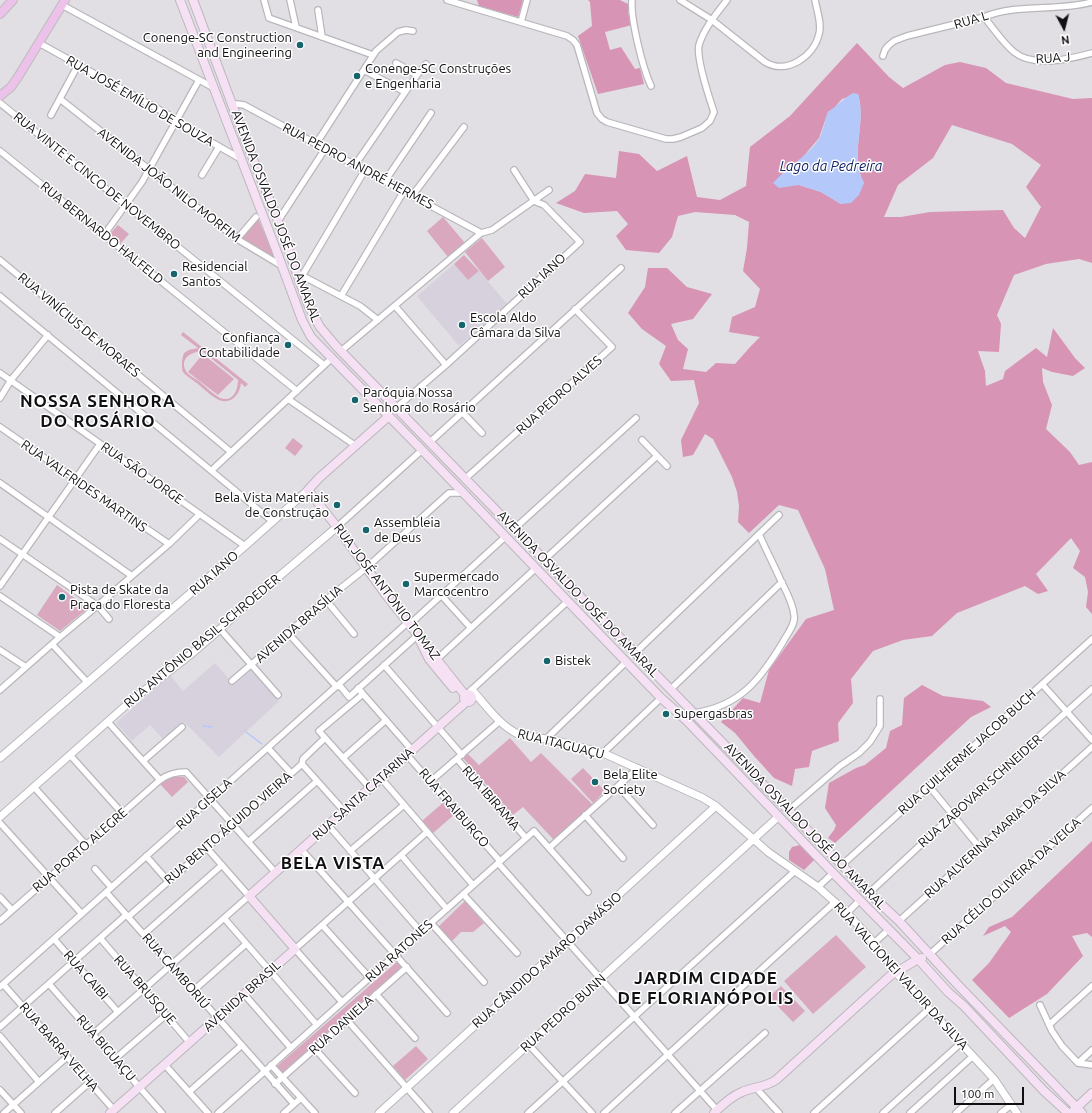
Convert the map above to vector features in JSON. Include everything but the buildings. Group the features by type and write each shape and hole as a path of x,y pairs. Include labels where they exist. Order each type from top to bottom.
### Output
{"main road":[{"path":"0,14 13,0"},
{"name":"AVENIDA OSVALDO JOSÉ DO AMARAL","path":"180,0 307,332 626,662 687,721 918,959 948,992 964,1006 1044,1091 1069,1113"},
{"name":"AVENIDA OSVALDO JOSÉ DO AMARAL","path":"193,0 245,140 300,275 309,307 314,319 328,338 397,407 869,893 899,921 940,966 1080,1110"},
{"path":"0,96 15,82 63,2"},
{"path":"220,104 226,107 233,105"},
{"path":"235,143 235,140 239,137 245,140"},
{"name":"RUA IANO","path":"308,490 319,478 389,416 387,411 389,408 393,406 397,407"},
{"name":"RUA JOSÉ ANTÔNIO TOMAZ","path":"308,490 366,568 418,635 420,635 435,661 470,697"},
{"path":"553,585 554,578 562,577"},
{"path":"651,687 654,682 660,682 670,692 678,697"},
{"name":"RUA SANTA CATARINA","path":"249,896 470,697"},
{"path":"687,721 697,727 710,741 714,741 716,735"},
{"path":"249,896 295,949"},
{"path":"876,916 874,912 875,909 880,907 899,921"},
{"name":"AVENIDA BRASIL","path":"112,1112 295,949"},
{"path":"716,1111 736,1095 768,1085 776,1080 896,972 918,959 928,957 940,966"},
{"path":"964,1006 971,1009 984,1022 987,1021 988,1016"},
{"path":"1069,1113 1080,1110 1092,1093"}],"street":[{"path":"264,0 269,18 373,55"},
{"path":"290,0 296,27"},
{"path":"447,0 560,33 573,40 577,45 597,113 602,119 607,122 652,135 673,139 681,138 702,128 713,116 714,112 698,51 701,41 712,20 727,0"},
{"path":"521,22 527,0"},
{"path":"632,0 642,64 651,86"},
{"path":"680,0 712,20 771,65 776,66 787,65 809,54 817,41 820,31 815,0"},
{"path":"63,2 214,88"},
{"name":"RUA L","path":"883,56 885,50 894,41 907,36 984,17 994,13 1008,10 1075,6 1092,2"},
{"path":"318,10 322,37"},
{"name":"RUA J","path":"984,17 1015,53 1032,61 1070,58 1092,53"},
{"path":"316,144 373,55 398,32 413,30"},
{"name":"RUA JOSÉ EMÍLIO DE SOUZA","path":"39,43 174,118 181,125 241,160"},
{"path":"396,63 417,75"},
{"path":"355,165 426,64"},
{"path":"51,115 78,65"},
{"path":"364,70 405,92"},
{"path":"104,235 142,182 199,80"},
{"name":"AVENIDA JOÃO NILO MORFIM","path":"60,99 236,239 282,266"},
{"name":"RUA VINTE E CINCO DE NOVEMBRO","path":"0,103 324,365"},
{"name":"RUA PEDRO ANDRÉ HERMES","path":"233,105 244,105 481,233"},
{"path":"385,181 431,113"},
{"path":"412,196 464,127"},
{"path":"202,175 219,147"},
{"path":"278,221 325,149"},
{"name":"RUA BERNARDO HALFELD","path":"0,151 297,391"},
{"path":"365,170 300,275 364,308 378,320"},
{"path":"514,170 534,201"},
{"path":"341,351 481,233 492,230 549,190"},
{"path":"341,296 404,191"},
{"name":"RUA IANO","path":"397,407 446,365 580,242 544,206 534,201"},
{"path":"236,239 256,217"},
{"name":"RUA VINÍCIUS DE MORAES","path":"0,260 231,452"},
{"path":"430,442 621,268"},
{"path":"0,296 272,521"},
{"path":"395,306 446,365"},
{"name":"RUA PEDRO ALVES","path":"466,478 612,347 575,309"},
{"path":"0,398 11,380 48,335"},
{"path":"212,470 332,358"},
{"name":"RUA SÃO JORGE","path":"0,373 245,546"},
{"path":"288,398 356,446"},
{"path":"463,413 482,433"},
{"path":"514,529 636,418"},
{"name":"RUA VALFRIDES MARTINS","path":"0,427 169,544"},
{"path":"642,440 667,466"},
{"path":"0,586 100,444"},
{"name":"RUA ANTÔNIO BASIL SCHROEDER","path":"0,817 132,700 220,630 256,596 337,527 422,450"},
{"path":"544,560 657,456"},
{"path":"0,482 132,576"},
{"name":"RUA IANO","path":"0,758 308,490"},
{"path":"366,568 449,493 464,494"},
{"path":"0,690 169,544 196,520 200,514"},
{"path":"635,653 779,515"},
{"path":"694,713 715,708 738,697 756,681 769,664 794,621 794,612 782,582 759,534"},
{"name":"RUA GISELA","path":"2,985 336,686 405,625 410,624 505,537"},
{"path":"0,539 98,606 109,619"},
{"name":"AVENIDA BRASÍLIA","path":"232,682 326,600 366,568"},
{"path":"435,661 536,568"},
{"path":"670,689 782,582"},
{"path":"441,595 471,628"},
{"path":"0,596 60,637"},
{"path":"326,600 354,634"},
{"name":"RUA SANTA CATARINA","path":"470,697 568,601"},
{"path":"220,630 278,695"},
{"path":"288,633 336,686 341,688 349,697 418,635"},
{"name":"RUA GUILHERME JACOB BUCH","path":"842,865 1092,639"},
{"path":"52,644 87,682"},
{"path":"0,650 26,667"},
{"path":"546,739 626,662"},
{"name":"RUA IBIRAMA","path":"384,665 438,727 459,757 526,838"},
{"path":"1042,684 1092,740"},
{"name":"RUA FRAIBURGO","path":"358,688 386,720 431,782 499,862 700,1090 716,1111"},
{"name":"RUA ZABOVARI SCHNEIDER","path":"869,893 953,814 1092,689"},
{"path":"363,694 319,731 370,788"},
{"name":"RUA ITAGUAÇU","path":"470,697 509,729 518,734 568,743 603,754 638,768 703,798 716,806"},
{"path":"603,754 662,698"},
{"path":"789,810 840,766 859,753 870,742 880,726 880,699"},
{"path":"343,758 386,720"},
{"path":"431,782 500,721"},
{"path":"108,722 160,780"},
{"path":"143,761 182,726"},
{"name":"RUA BENTO ÁGUIDO VIEIRA","path":"0,1027 100,938 302,764 303,759 325,738"},
{"name":"RUA ALVERINA MARIA DA SILVA","path":"899,921 1092,747"},
{"path":"268,748 291,773"},
{"path":"70,755 122,813"},
{"path":"302,764 344,811"},
{"path":"588,892 549,848 638,768"},
{"name":"RUA PORTO ALEGRE","path":"0,920 160,780 169,774 186,772 210,799"},
{"path":"381,778 473,885"},
{"path":"248,842 317,781"},
{"path":"618,786 653,825"},
{"path":"929,786 980,848"},
{"path":"34,787 86,845"},
{"path":"210,799 275,872"},
{"path":"350,851 404,805"},
{"name":"RUA VALCIONEI VALDIR DA SILVA","path":"716,806 754,839 818,887 847,913 874,943 896,972 994,1079 1017,1113"},
{"name":"RUA CÂNDIDO AMARO DAMÁSIO","path":"379,1113 716,806"},
{"name":"RUA CÉLIO OLIVEIRA DA VEIGA","path":"930,954 1092,808"},
{"path":"585,815 623,858"},
{"name":"RUA PEDRO BUNN","path":"453,1113 779,816"},
{"path":"0,823 82,914"},
{"path":"328,826 421,932"},
{"name":"RUA RATONES","path":"218,1113 534,831 549,848"},
{"name":"AVENIDA BRASIL","path":"295,949 427,832"},
{"path":"206,847 249,896"},
{"path":"301,849 447,1013"},
{"path":"401,855 447,909"},
{"path":"146,856 168,881"},
{"path":"144,934 222,865"},
{"path":"95,868 111,887"},
{"path":"528,1113 795,871"},
{"path":"818,887 833,873"},
{"name":"RUA CAMBORIÚ","path":"106,892 294,1104"},
{"path":"463,894 517,954"},
{"name":"RUA SANTA CATARINA","path":"93,1034 249,896"},
{"path":"0,897 12,910"},
{"path":"604,1113 835,902"},
{"path":"847,913 856,904"},
{"path":"224,918 316,1025"},
{"path":"430,923 484,982"},
{"path":"322,925 368,976 368,979"},
{"path":"874,943 885,933"},
{"name":"RUA BRUSQUE","path":"100,938 190,1042"},
{"name":"RUA CAIBI","path":"54,939 118,1012"},
{"path":"193,990 246,944"},
{"path":"295,949 342,1002"},
{"name":"RUA DANIELA","path":"275,1084 406,967"},
{"name":"RUA BIGUAÇU","path":"49,984 162,1113"},
{"name":"RUA BARRA VELHA","path":"2,985 23,1006 90,1082 112,1112"},
{"path":"1049,1025 1092,986"},
{"path":"244,994 291,1048"},
{"path":"376,994 415,1038"},
{"path":"1040,1005 1059,1042 1078,1063 1092,1065"},
{"path":"814,1113 929,1009"},
{"path":"115,1060 166,1015"},
{"path":"347,1020 429,1113"},
{"path":"675,1113 765,1033"},
{"path":"0,1036 40,1082"},
{"path":"883,1113 960,1043"},
{"path":"528,1044 592,1113"},
{"path":"189,1092 242,1046"},
{"path":"315,1049 355,1093"},
{"path":"1078,1063 1092,1050"},
{"path":"910,1113 973,1056"},
{"path":"4,1113 67,1057"},
{"path":"165,1065 208,1113"},
{"path":"271,1065 315,1113"},
{"path":"956,1113 994,1079"},
{"path":"55,1113 90,1082"},
{"path":"756,1088 779,1113"},
{"path":"0,1090 21,1113"},
{"path":"284,1113 301,1098"},
{"path":"1001,1113 1011,1105"}],"shaded area":[{"path":"477,0 523,0 518,17 479,6"},
{"path":"588,0 620,0 628,4 628,13 632,25 605,32 610,50 621,47 635,69 640,68 644,84 598,94 578,36 592,26 590,2"},
{"path":"857,43 889,77 903,88 945,65 960,62 986,68 1006,83 1073,99 1092,98 1092,263 1079,259 1046,264 1014,275 997,315 1001,324 999,352 978,351 985,371 986,386 1003,379 1005,371 1036,348 1047,357 1053,328 1075,358 1085,368 1073,376 1052,372 1042,368 1043,382 1052,405 1046,429 1070,452 1079,465 1092,462 1092,614 1086,607 1088,592 1085,577 1073,568 1080,551 1071,538 1036,574 1048,591 1038,594 1025,586 957,613 932,636 903,640 873,651 851,679 853,703 838,723 839,741 812,751 809,767 795,769 792,786 774,778 735,733 721,722 743,698 760,703 769,670 806,619 834,610 825,569 798,510 779,505 749,533 738,522 739,506 737,492 732,477 713,439 705,434 693,455 683,457 681,440 699,403 694,380 671,381 659,364 666,346 642,329 628,313 645,287 648,268 667,268 687,287 712,294 693,319 671,324 678,340 688,349 683,369 706,372 716,363 735,364 760,337 729,332 732,317 755,307 760,289 743,271 749,222 735,215 695,212 678,216 672,237 659,253 626,250 616,236 628,224 617,211 584,213 556,203 575,191 585,174 616,178 619,151 639,154 657,171 687,156 697,197 720,200 746,186 750,147 790,116","holes":["858,94 861,117 858,162 864,183 841,204 821,192 799,185 782,173 802,158 819,138 828,112 842,99","952,125 1012,144 1041,165 1026,187 1041,207 1025,238 1014,228 1003,210 930,212 901,217 884,217 898,185 933,158"]},
{"path":"443,217 465,243 448,257 427,231"},
{"path":"258,218 275,258 240,239"},
{"path":"118,225 129,234 120,244 109,235"},
{"path":"482,238 505,267 488,281 465,252"},
{"path":"464,255 479,271 468,280 454,264"},
{"name":"Escola Aldo Câmara da Silva","path":"454,264 468,280 479,271 507,304 459,346 417,296"},
{"path":"183,332 248,384 245,387 241,383 239,392 230,400 222,401 212,396 183,372 182,362 184,353 198,348 181,335","holes":["202,351 238,380 234,395 228,399 220,398 188,374 184,366 185,359 191,354"]},
{"path":"203,354 234,379 218,395 188,372"},
{"path":"293,438 303,446 295,456 285,448"},
{"path":"57,585 88,608 60,631 37,615"},
{"path":"215,663 234,685 251,670 279,701 219,757 184,722 163,739 150,725 132,741 116,723 170,675 183,691"},
{"path":"922,685 943,696 983,701 991,707 971,717 835,843 828,838 836,825 825,808 829,783 856,768 865,765 886,748 890,731 902,725 904,698"},
{"path":"510,738 531,762 541,753 594,806 554,840 523,807 513,815 463,758 468,754 479,765"},
{"path":"583,768 605,791 593,803 571,779"},
{"path":"173,776 184,777 188,782 172,797 160,784 167,778"},
{"path":"445,801 456,813 432,834 422,821"},
{"path":"1092,841 1092,937 1087,933 1072,936 1083,956 1047,994 1009,1018 972,980 989,963 1011,932 1005,926 983,936 989,927 1012,917"},
{"path":"800,845 815,859 804,870 789,860 789,852 792,847"},
{"path":"465,901 484,923 473,932 461,932 452,941 438,927"},
{"path":"836,935 866,967 813,1014 784,981"},
{"path":"398,961 403,967 283,1074 276,1067"},
{"path":"781,986 805,1011 793,1022 769,997"},
{"path":"416,1046 428,1059 405,1080 393,1066"}],"water":[{"name":"Lago da Pedreira","path":"853,93 858,94 861,117 858,162 864,183 859,195 851,203 841,204 821,192 799,185 779,188 773,183 803,157 819,139 828,112"}],"waterway":[{"path":"203,726 212,727"},
{"path":"246,732 262,744"}],"place":[{"name":"Conenge-SC Construction and Engineering","path":"300,45"},
{"name":"Conenge-SC Construções e Engenharia","path":"357,76"},
{"name":"Residencial Santos","path":"174,274"},
{"name":"Escola Aldo Câmara da Silva","path":"462,325"},
{"name":"Confiança Contabilidade","path":"288,345"},
{"name":"Paróquia Nossa Senhora do Rosário","path":"355,400"},
{"name":"Bela Vista Materiais de Construção","path":"337,505"},
{"name":"Assembleia de Deus","path":"366,530"},
{"name":"Supermercado Marcocentro","path":"406,584"},
{"name":"Pista de Skate da Praça do Floresta","path":"62,597"},
{"name":"Bistek","path":"547,661"},
{"name":"Supergasbras","path":"666,714"},
{"name":"Bela Elite Society","path":"595,782"}],"district":[{"name":"NOSSA SENHORA DO ROSÁRIO","path":"98,411"},
{"name":"BELA VISTA","path":"333,863"},
{"name":"JARDIM CIDADE DE FLORIANÓPOLIS","path":"706,988"}]}
